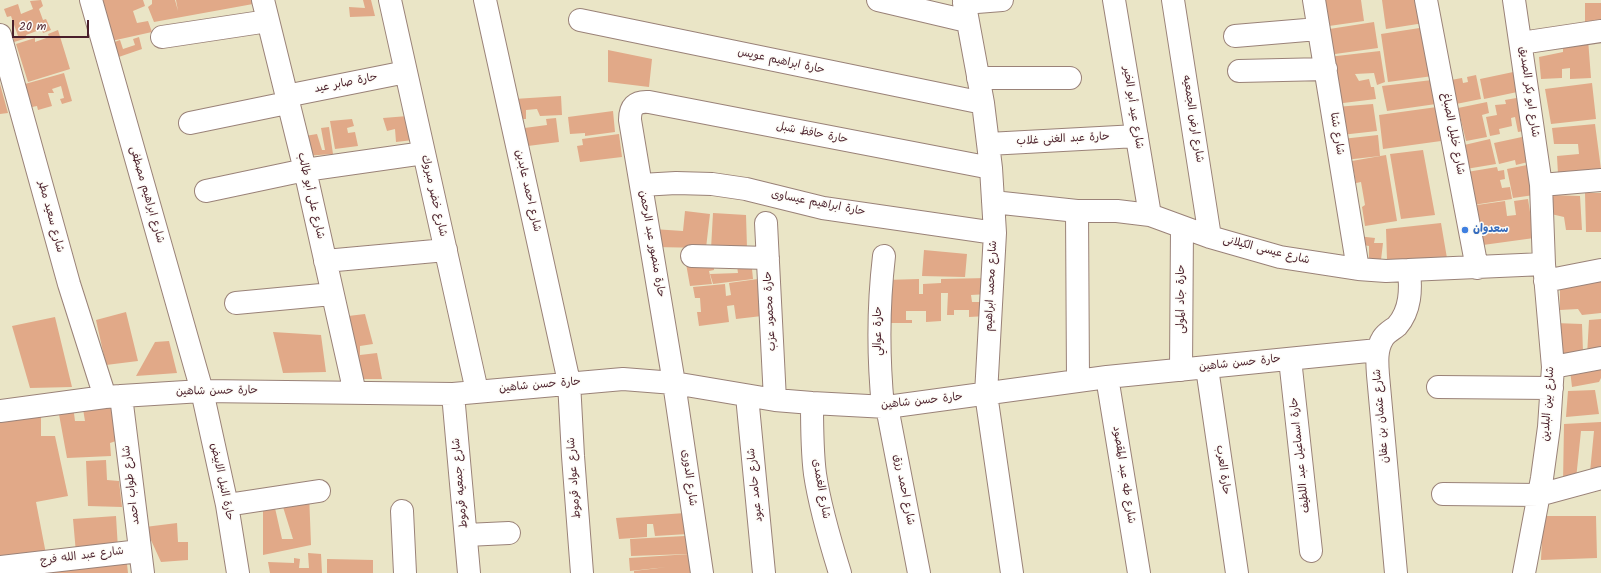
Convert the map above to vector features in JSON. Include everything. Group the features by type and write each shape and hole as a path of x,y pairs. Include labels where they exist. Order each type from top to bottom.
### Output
{"street":[{"name":"شارع ابراهيم مصطفى","path":"91,0 202,391"},
{"name":"شارع خضر مبروك","path":"390,0 477,391"},
{"name":"شارع احمد عابدين","path":"485,0 569,382"},
{"path":"878,0 965,8 1002,0"},
{"name":"شارع عيد أبو الخير","path":"1114,0 1150,215"},
{"name":"شارع ارض الجمعيه","path":"1173,0 1210,237"},
{"name":"شارع شتا","path":"1314,0 1358,269"},
{"name":"شارع خليل الصباغ","path":"1426,0 1477,268"},
{"name":"شارع ابو بكر الصديق","path":"1514,0 1541,185"},
{"name":"شارع محمد ابراهيم","path":"965,8 983,103 991,168 995,233 986,394 1012,573"},
{"path":"162,37 265,10"},
{"name":"شارع على أبو طالب","path":"265,10 286,99 305,170 355,393"},
{"name":"حارة ابراهيم عويس","path":"580,20 983,103"},
{"path":"1235,36 1318,29"},
{"path":"1521,43 1601,31"},
{"name":"شارع سعيد مطر","path":"0,35 69,284 113,397"},
{"path":"1239,71 1326,69"},
{"name":"حارة صابر عيد","path":"190,123 286,99 406,72"},
{"path":"978,78 1070,78"},
{"name":"حارة حافظ شبل","path":"633,105 640,102 649,102 991,168"},
{"name":"حارة منصور عبد الرحمن","path":"633,105 630,112 630,120 674,383"},
{"name":"حارة عبد الغنى غلاب","path":"988,144 1137,136"},
{"path":"206,191 305,170 424,153"},
{"path":"1541,185 1601,180"},
{"name":"حارة ابراهيم عيساوى","path":"641,185 676,183 726,186 746,189 823,208 995,233"},
{"name":"شارع بين البلدين","path":"1524,573 1539,495 1548,434 1552,388 1541,185"},
{"name":"شارع عيسى الكيلانى","path":"993,202 1077,211 1117,211 1150,215 1210,237 1280,257 1358,269 1386,271 1477,268 1545,272 1601,270"},
{"path":"1077,211 1078,381"},
{"name":"حارة محمود عزب","path":"766,223 775,400"},
{"name":"حارة جاد المولى","path":"1181,370 1182,227"},
{"path":"325,261 446,250"},
{"path":"692,256 768,258"},
{"name":"حارة عوالي","path":"884,256 879,294 878,331 885,407"},
{"path":"1378,350 1383,338 1397,325 1407,308 1411,289 1409,270"},
{"path":"236,303 332,294"},
{"name":"حارة حسن شاهين","path":"0,411 113,397 202,391 453,394 569,382 623,379 674,383 775,400 885,407 1107,377 1378,350"},
{"name":"شارع عثمان بن عفان","path":"1378,350 1378,375 1396,573"},
{"path":"1552,367 1601,358"},
{"name":"حارة اسماعيل عبد اللطيف","path":"1290,359 1311,551"},
{"name":"حارة العرب","path":"1207,368 1237,573"},
{"name":"شارع طه عبد المقصود","path":"1107,377 1139,573"},
{"name":"شارع عواد قرموط","path":"569,382 582,573"},
{"name":"شارع الدورى","path":"674,383 702,573"},
{"path":"1438,387 1552,388"},
{"name":"حارة النيل الابيض","path":"202,391 227,505 238,573"},
{"name":"شارع جمعيه قرموط","path":"453,394 469,573"},
{"name":"شارع حامد عبود","path":"747,396 764,573"},
{"name":"شارع طواب احمد","path":"113,397 143,573"},
{"name":"شارع الغمدى","path":"812,403 812,439 815,474 840,573"},
{"name":"شارع احمد رزق","path":"885,407 919,573"},
{"path":"1443,494 1539,495 1601,478"},
{"path":"227,505 319,492"},
{"path":"402,511 405,573"},
{"path":"466,535 509,533"},
{"name":"شارع عبد الله فرج","path":"0,567 140,550"}],"building":[{"path":"41,0 43,6 39,9 43,20 46,19 51,30 43,33 42,29 26,35 27,38 14,42 13,37 18,36 11,16 7,17 4,9 18,4 21,14 33,9 30,1"},
{"path":"94,0 143,0 145,6 133,11 137,23 148,21 152,32 107,42"},
{"path":"152,0 175,0 178,11 176,0 252,0 253,4 154,22 148,7 152,4"},
{"path":"363,0 371,0 375,16 350,17 349,7 365,8"},
{"path":"1318,0 1361,0 1364,21 1322,27"},
{"path":"1382,0 1421,0 1424,23 1386,29"},
{"path":"1585,3 1601,3 1601,20 1585,22"},
{"path":"1374,22 1378,48 1328,55 1323,30"},
{"path":"1426,27 1433,76 1388,82 1381,34"},
{"path":"58,30 70,69 28,82 16,44 35,38 35,42 49,37 48,34"},
{"path":"139,37 142,49 110,60 106,45 120,40 123,49 135,45 133,39"},
{"path":"1588,39 1591,78 1570,79 1570,68 1562,69 1562,78 1541,79 1539,57 1563,52 1563,41"},
{"path":"608,50 652,59 649,87 608,82"},
{"path":"1380,51 1385,82 1377,85 1374,73 1355,74 1359,81 1369,79 1371,87 1374,87 1376,99 1335,104 1328,57"},
{"path":"1518,71 1522,91 1484,99 1480,79"},
{"path":"64,73 72,101 62,104 60,99 64,98 61,86 52,89 54,93 48,93 52,106 38,110 37,106 32,107 25,84"},
{"path":"1476,75 1481,99 1456,104 1451,80 1462,78 1463,83 1468,82 1467,77"},
{"path":"1432,80 1436,104 1387,111 1382,86"},
{"path":"1592,83 1596,119 1551,124 1545,89"},
{"path":"0,84 8,113 0,114"},
{"path":"561,96 562,115 540,116 537,109 526,110 526,119 516,119 514,99"},
{"path":"1522,97 1529,130 1518,132 1515,117 1511,118 1512,126 1499,129 1500,134 1490,136 1486,117 1497,115 1495,105 1506,104 1505,100"},
{"path":"1487,102 1489,113 1482,115 1487,137 1466,141 1458,108"},
{"path":"1373,104 1377,131 1341,135 1336,107"},
{"path":"1437,107 1441,141 1383,149 1379,115"},
{"path":"613,111 615,132 585,136 585,133 570,134 568,117"},
{"path":"408,116 413,140 396,142 395,129 387,131 383,118"},
{"path":"556,118 559,142 520,147 517,129 547,125 546,119"},
{"path":"352,119 354,126 347,128 348,133 355,132 358,146 335,149 330,121"},
{"path":"1595,124 1601,169 1558,174 1557,156 1579,154 1578,144 1554,144 1552,128"},
{"path":"329,127 333,154 304,156 299,137 317,134 322,150 325,150 321,128"},
{"path":"619,134 622,157 580,162 577,146 583,145 582,139"},
{"path":"1378,135 1380,156 1345,160 1342,139"},
{"path":"1522,137 1528,162 1516,165 1515,160 1499,164 1494,143"},
{"path":"1490,139 1496,164 1466,169 1460,146"},
{"path":"1423,150 1435,215 1401,219 1390,154"},
{"path":"1386,155 1397,221 1365,226 1362,207 1365,205 1361,182 1356,183 1352,161"},
{"path":"1527,165 1534,195 1513,198 1507,169"},
{"path":"1497,167 1498,171 1504,170 1505,179 1500,180 1502,188 1510,187 1512,199 1473,205 1467,172"},
{"path":"1585,193 1601,193 1601,232 1586,232"},
{"path":"1550,195 1580,196 1582,230 1566,230 1564,217 1551,214"},
{"path":"1528,199 1534,238 1483,245 1477,205 1505,201 1507,216 1516,215 1514,201"},
{"path":"685,211 710,214 706,248 654,247 653,229 683,231"},
{"path":"713,213 746,215 747,248 711,249"},
{"path":"1441,223 1448,264 1387,260 1386,229"},
{"path":"1357,236 1375,238 1374,243 1383,243 1381,260 1369,260 1369,246 1357,244"},
{"path":"924,250 967,254 965,277 922,276"},
{"path":"685,258 713,258 714,270 709,271 712,284 690,286"},
{"path":"751,259 753,279 713,284 710,274 738,273 737,266"},
{"path":"1601,277 1601,313 1582,315 1578,309 1560,310 1560,284"},
{"path":"987,278 988,294 971,295 972,302 987,302 987,316 969,317 969,310 954,310 954,315 947,315 948,293 941,293 941,279"},
{"path":"758,279 762,316 736,319 734,305 727,306 729,322 699,326 697,312 701,312 700,298 695,298 693,287 725,284 726,296 731,295 729,283"},
{"path":"919,279 919,294 923,294 923,284 941,283 941,321 926,322 926,311 906,311 906,320 912,320 912,323 887,323 885,280"},
{"path":"126,312 138,361 106,365 96,320"},
{"path":"365,314 373,344 360,346 360,355 377,353 382,379 353,379 340,317"},
{"path":"55,317 72,387 30,388 12,326"},
{"path":"1601,319 1601,354 1587,356 1589,320"},
{"path":"1555,323 1582,324 1583,352 1556,355"},
{"path":"273,332 321,335 326,372 283,373"},
{"path":"169,341 177,373 136,376 155,342"},
{"path":"1601,367 1601,378 1599,382 1572,387 1570,370"},
{"path":"1595,390 1599,414 1566,417 1568,391"},
{"path":"82,403 116,403 125,438 110,443 111,456 67,458 58,409 73,406 75,421 85,421"},
{"path":"41,412 41,436 55,436 68,496 36,502 46,554 0,558 0,418"},
{"path":"1601,422 1601,470 1590,472 1594,431 1581,431 1576,479 1563,484 1564,424"},
{"path":"106,460 107,480 119,481 122,507 88,506 86,461"},
{"path":"309,493 311,545 263,555 263,510 275,508 282,539 293,539 283,507"},
{"path":"685,513 688,534 655,536 653,524 647,524 647,537 619,539 616,518"},
{"path":"116,516 118,549 76,553 73,519"},
{"path":"1543,516 1596,516 1597,558 1541,560"},
{"path":"177,523 178,542 188,542 188,560 161,562 145,527"},
{"path":"685,536 688,554 631,556 630,539"},
{"path":"308,553 321,554 322,573 270,573 268,562 294,563 294,558 300,559 299,568 309,568"},
{"path":"690,554 698,573 634,573 634,571 667,567 630,571 629,558"},
{"path":"126,555 128,573 52,573 52,562"},
{"path":"327,559 373,560 373,573 327,573"}],"place":[{"name":"سعدوان","path":"1465,230"}]}
